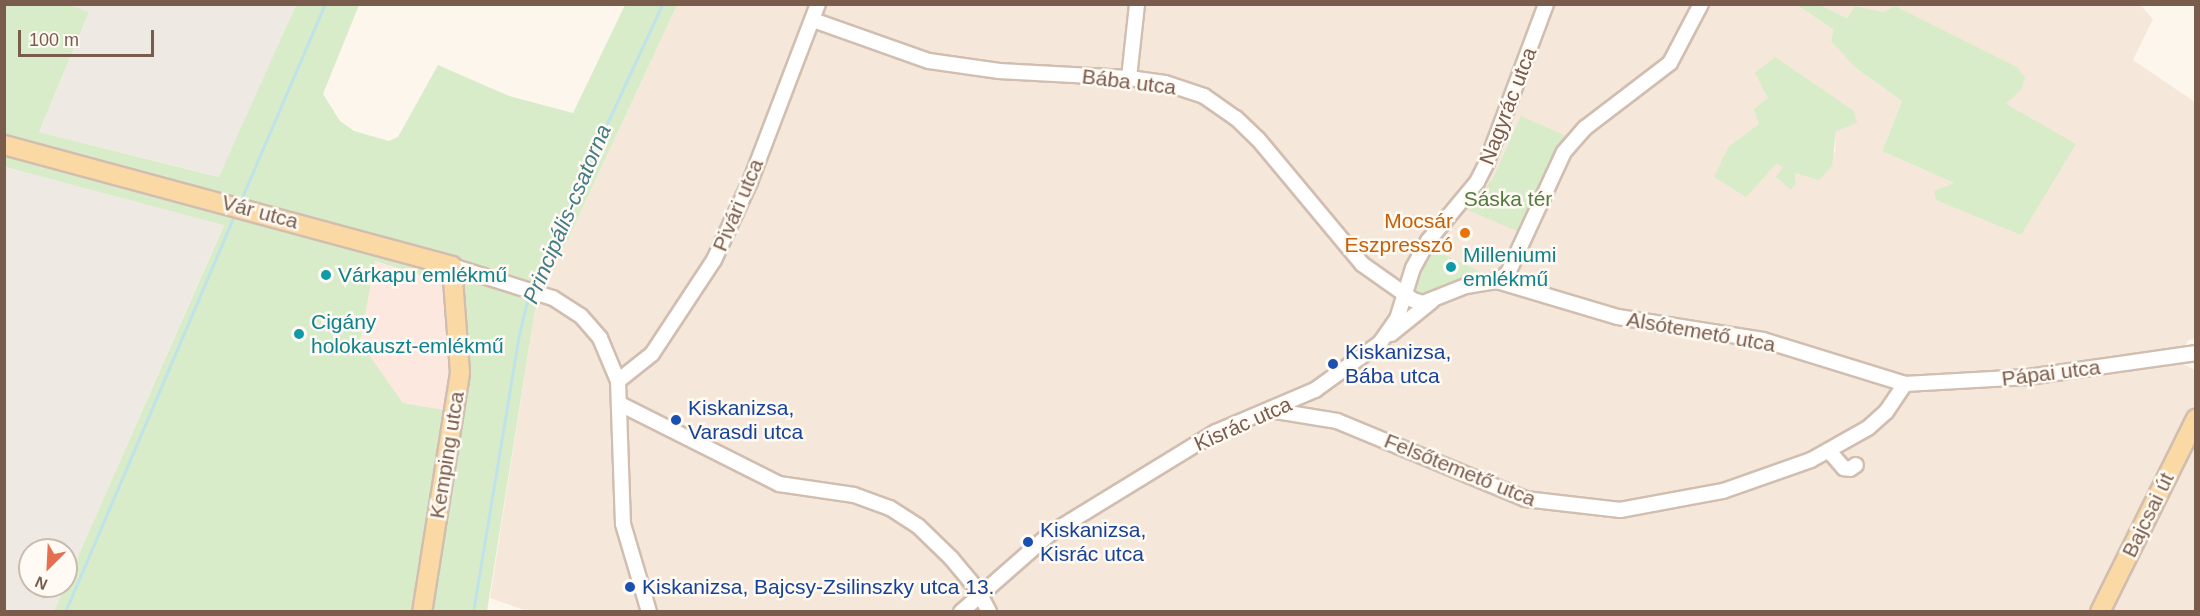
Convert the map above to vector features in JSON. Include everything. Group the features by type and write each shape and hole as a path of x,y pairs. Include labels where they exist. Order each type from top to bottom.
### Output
{"main road":[{"name":"Vár utca","path":"4,145 225,202 452,266"},
{"name":"Kemping utca","path":"422,612 460,373 452,266"},
{"name":"Bajcsai út","path":"2100,612 2196,419"}],"street":[{"name":"Pivári utca","path":"618,381 652,354 714,260 750,182 818,4"},
{"path":"1129,78 1137,4"},
{"name":"Nagyrác utca","path":"1404,294 1428,241 1471,189 1487,162 1546,4"},
{"path":"1404,294 1417,302 1433,300 1466,286 1497,281 1512,267 1564,152 1585,128 1670,63 1701,4"},
{"name":"Bába utca","path":"813,20 929,61 999,71 1129,78 1192,91 1236,118 1355,258 1404,294"},
{"name":"Vár utca","path":"452,266 543,294 574,310 594,329 618,381 622,405 624,524 649,612"},
{"name":"Alsótemető utca","path":"1497,281 1618,317 1763,340 1905,384"},
{"name":"Kisrác utca","path":"961,612 982,596 1051,533 1216,432 1271,411 1315,390 1380,343 1396,319 1404,294"},
{"path":"1380,343 1433,300"},
{"name":"Pápai utca","path":"1905,384 2028,377 2193,354"},
{"name":"Felsőtemető utca","path":"1271,411 1337,421 1519,497 1578,508 1620,510 1687,500 1752,484 1829,451 1878,420 1905,384"},
{"path":"622,405 779,484 854,495 890,508 935,542 982,596 989,612"},
{"path":"1829,451 1844,468 1856,465"}],"shaded area":[{"path":"70,5 296,5 220,177 39,132 89,12"},
{"path":"677,5 1797,5 1834,30 1857,69 1902,101 1882,151 1954,183 2020,235 2006,104 2021,90 1884,12 1855,6 1847,18 1820,5 2140,5 2153,19 2133,60 2195,102 2195,339 2188,340 2179,362 2195,370 2195,611 530,612 490,598 535,310","holes":["1768,99 1836,131 1835,152 1795,173 1796,184 1791,190 1783,167 1729,146 1759,124"]},
{"path":"4,167 224,224 78,557 78,538 18,538 18,598 60,598 54,611 5,611"},
{"path":"374,261 444,283 453,359 444,410 403,403 360,342"}],"green space":[{"path":"4,5 70,5 89,12 39,132 219,177 296,5 359,5 323,94 340,121 354,131 389,141 398,137 438,65 509,96 573,113 625,5 677,5 535,310 487,611 54,611 60,598 78,598 78,557 224,225 5,167","holes":["375,261 444,283 453,359 444,410 403,403 360,342"]},
{"path":"1797,5 1820,5 1847,18 1855,6 1884,12 1895,6 2017,67 2025,78 2021,90 2006,104 2076,144 2021,235 1936,200 1934,191 1954,183 1882,151 1902,101 1857,69 1831,41 1834,30"},
{"path":"1775,57 1854,111 1857,123 1836,131 1832,166 1819,180 1795,173 1796,184 1791,190 1776,177 1783,167 1776,164 1746,197 1714,177 1729,146 1759,124 1754,109 1768,98 1755,73"},
{"name":"Sáska tér","path":"1521,116 1566,136 1519,232 1468,210 1493,178"},
{"name":"Sáska tér","path":"1434,250 1477,270 1479,277 1424,298 1413,293 1412,286"}],"waterway":[{"path":"240,202 325,4"},
{"name":"Principális-csatorna","path":"531,288 662,4"},
{"path":"65,612 235,213"},
{"name":"Principális-csatorna","path":"473,612 519,334 529,294"}],"place":[{"name":"Mocsár Eszpresszó","path":"1465,233"},
{"name":"Milleniumi emlékmű","path":"1451,267"},
{"name":"Várkapu emlékmű","path":"326,275"},
{"name":"Cigány holokauszt-emlékmű","path":"299,334"},
{"name":"Kiskanizsa, Bába utca","path":"1333,364"},
{"name":"Kiskanizsa, Varasdi utca","path":"676,420"},
{"name":"Kiskanizsa, Kisrác utca","path":"1028,542"},
{"name":"Kiskanizsa, Bajcsy-Zsilinszky utca 13.","path":"630,587"}]}
